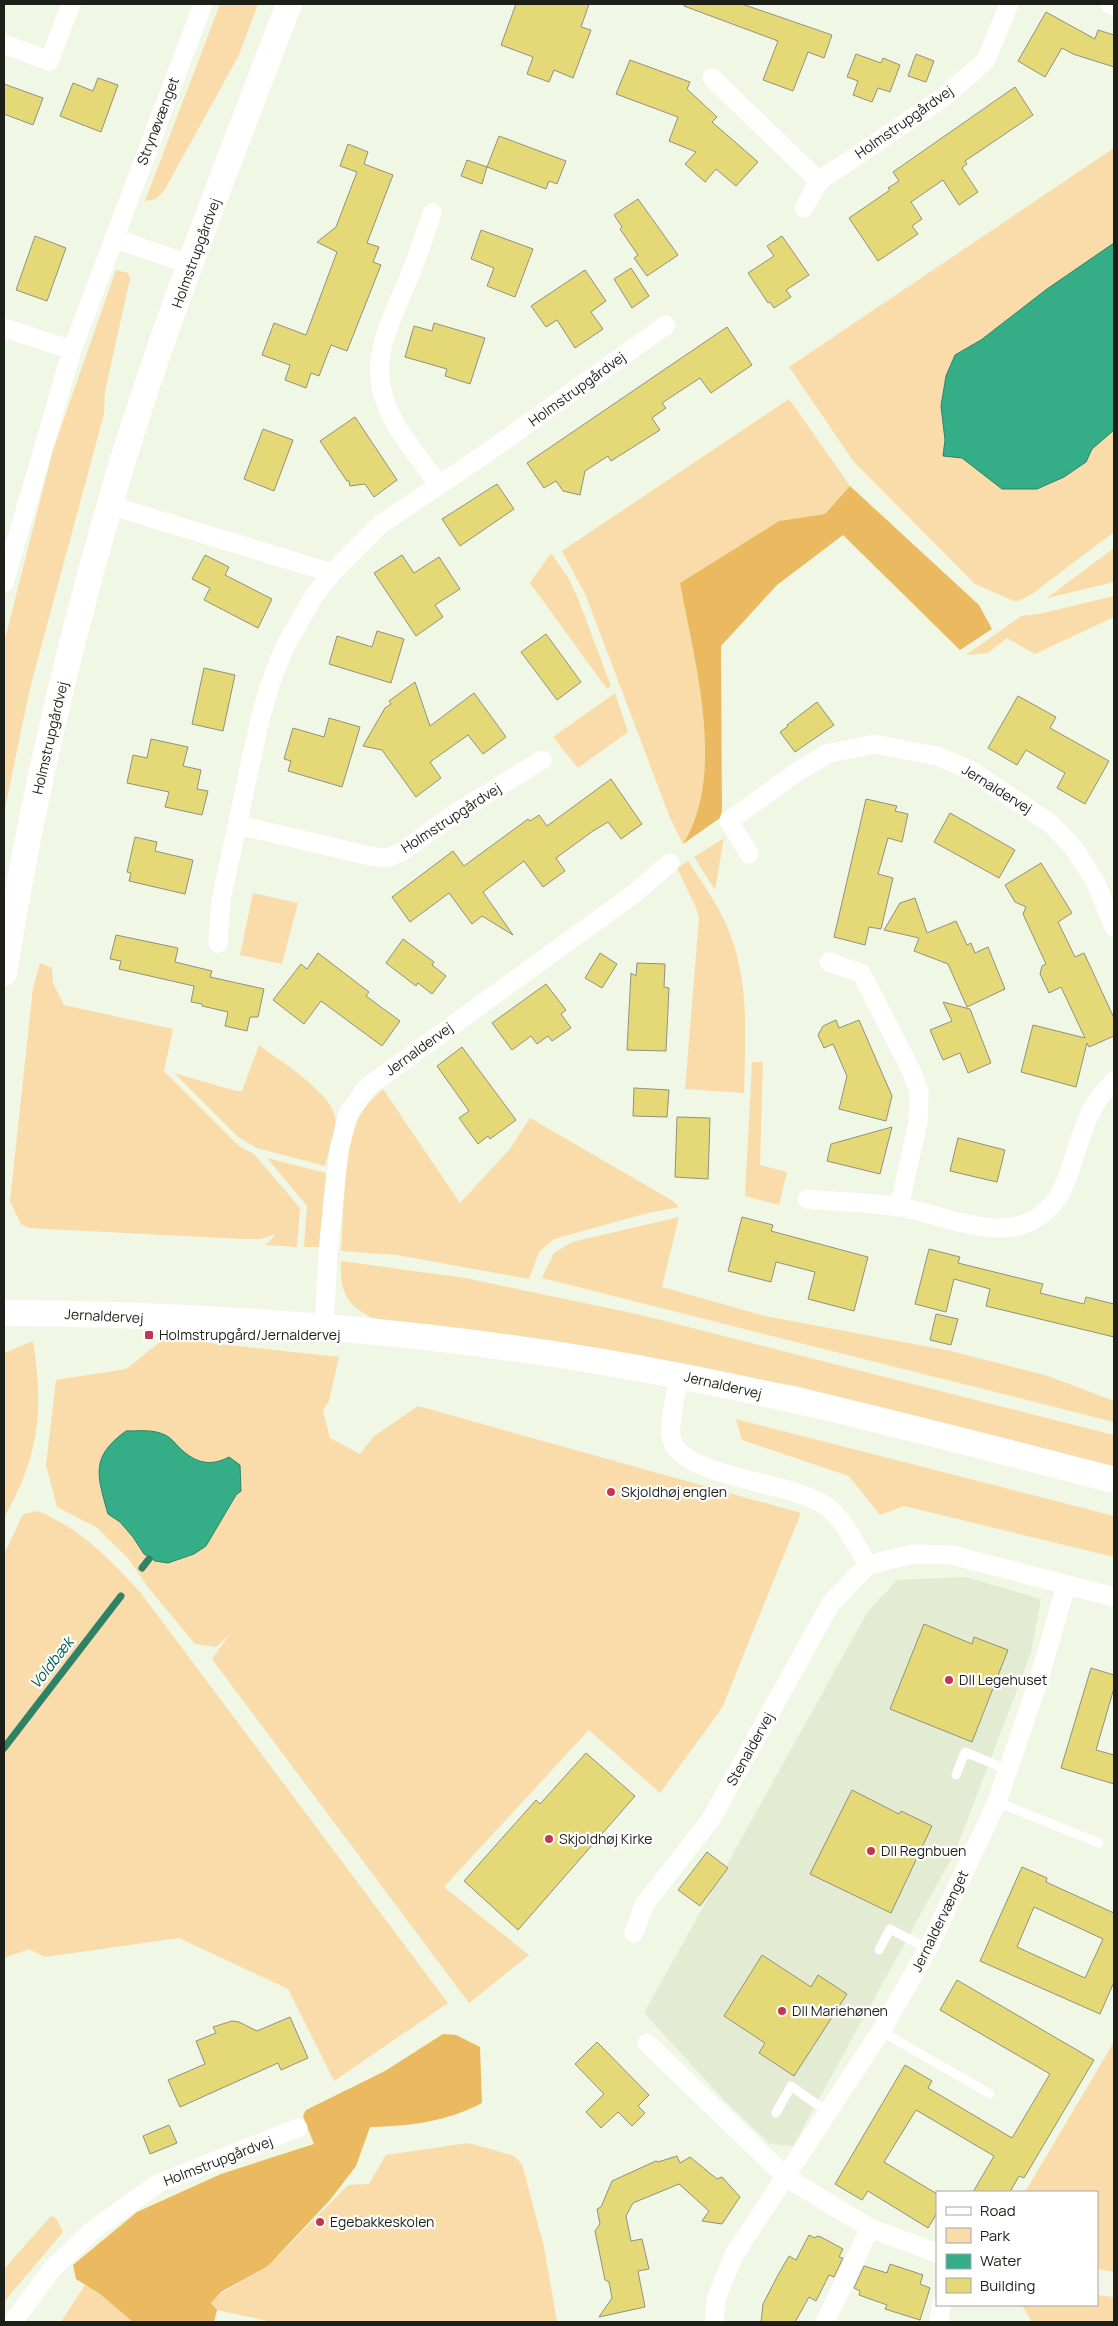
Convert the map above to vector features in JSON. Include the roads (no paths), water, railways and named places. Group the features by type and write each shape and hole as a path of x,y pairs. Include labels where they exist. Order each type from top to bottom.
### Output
{"street":[{"path":"4,44 48,61 71,4"},
{"name":"Strynøvænget","path":"4,583 72,350 203,4"},
{"name":"Holmstrupgårdvej","path":"4,973 32,815 52,728 109,505 155,364 289,4"},
{"name":"Holmstrupgårdvej","path":"804,208 819,181 944,98 986,60 1009,4"},
{"path":"1110,4 1114,6"},
{"path":"712,78 819,181"},
{"path":"432,213 381,350 379,367 380,384 384,399 393,419 438,486"},
{"path":"114,238 191,265"},
{"name":"Holmstrupgårdvej","path":"218,943 221,900 260,719 270,685 284,648 298,623 332,573 381,524 666,325"},
{"path":"4,328 72,350"},
{"path":"109,505 332,573"},
{"name":"Jernaldervej","path":"749,854 729,820 812,763 827,754 874,744 915,751 937,756 970,770 1051,824 1073,847 1095,881 1114,927"},
{"name":"Holmstrupgårdvej","path":"238,825 370,856 387,858 403,851 454,814 542,760"},
{"name":"Jernaldervej","path":"324,1328 329,1244 339,1150 348,1114 366,1088 636,893 670,863"},
{"path":"829,962 861,972 911,1070 919,1092 918,1122 899,1207"},
{"path":"807,1199 899,1207 968,1224 1009,1229 1039,1218 1059,1197 1085,1124 1103,1091 1114,1081"},
{"name":"Jernaldervej","path":"4,1313 73,1314 324,1328 502,1347 679,1376 838,1411 1114,1480"},
{"path":"679,1376 670,1434 678,1451 698,1464 819,1501 840,1520 868,1565 913,1554 952,1555 1114,1597"},
{"name":"Stenaldervej","path":"634,1934 644,1905 711,1819 831,1603 868,1565"},
{"name":"Jernaldervænget","path":"714,2322 716,2299 734,2255 787,2178 881,2031 928,1949 997,1802 1040,1676 1066,1586"},
{"path":"647,2043 787,2178 870,2228 936,2253"},
{"name":"Holmstrupgårdvej","path":"13,2322 53,2268 93,2230 157,2184 298,2128"},
{"path":"825,2322 870,2228"},
{"path":"939,2322 942,2306"}],"lane":[{"path":"956,1775 965,1752 1008,1770"},
{"path":"997,1802 1099,1843"},
{"path":"879,1950 890,1929 928,1949"},
{"path":"881,2031 990,2094"},
{"path":"776,2113 791,2086 829,2113"}],"water":[{"path":"1114,243 1114,430 1092,449 1086,462 1064,477 1037,489 1002,489 962,458 943,456 945,440 941,406 946,376 955,355 981,340 1047,289"},
{"path":"126,1431 160,1433 170,1438 194,1459 205,1462 217,1462 229,1457 240,1465 241,1491 236,1495 206,1546 194,1554 168,1563 155,1561 144,1554 120,1522 108,1514 101,1488 99,1468 106,1449"}],"waterway":[{"name":"Voldbæk","path":"142,1568 149,1559"},
{"name":"Voldbæk","path":"4,1748 121,1596"}],"place":[{"name":"Holmstrupgård/Jernaldervej","path":"149,1335"},
{"name":"Skjoldhøj englen","path":"611,1492"},
{"name":"DII Legehuset","path":"949,1680"},
{"name":"Skjoldhøj Kirke","path":"549,1839"},
{"name":"DII Regnbuen","path":"871,1851"},
{"name":"DII Mariehønen","path":"782,2011"},
{"name":"Egebakkeskolen","path":"320,2222"}]}
